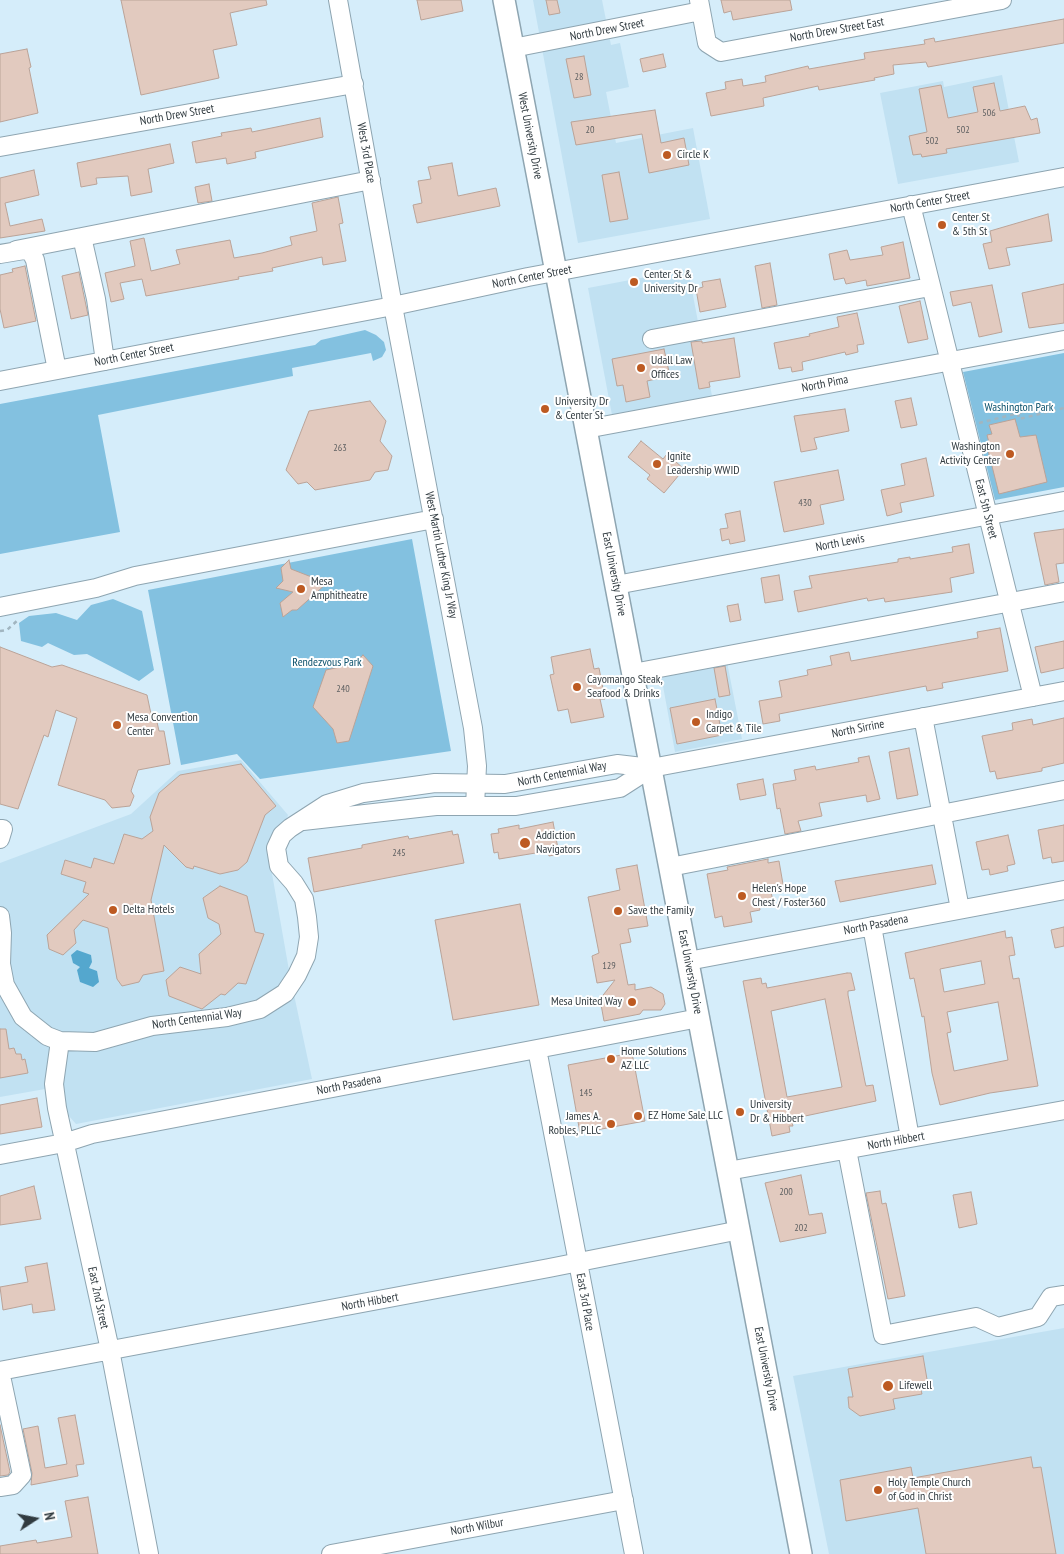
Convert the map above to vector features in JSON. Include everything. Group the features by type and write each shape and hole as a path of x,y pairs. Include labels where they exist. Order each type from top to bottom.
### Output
{"main road":[{"name":"West University Drive","path":"504,0 555,272"},
{"name":"East University Drive","path":"555,272 652,768 801,1554"}],"street":[{"name":"West 3rd Place","path":"338,0 393,306"},
{"name":"North Drew Street East","path":"700,6 707,43 720,52 1002,0"},
{"name":"North Drew Street","path":"513,48 700,6"},
{"name":"North Drew Street","path":"0,147 354,84"},
{"name":"North Center Street","path":"0,381 393,306 555,272 1064,177"},
{"path":"8,252 371,180"},
{"name":"East 5th Street","path":"910,205 1033,697"},
{"path":"82,237 96,299 105,361"},
{"path":"8,252 32,252 36,260 57,370"},
{"path":"652,339 930,287"},
{"name":"West Martin Luther King Jr Way","path":"393,306 473,728 477,766 475,806"},
{"name":"North Pima","path":"586,429 1064,340"},
{"name":"North Lewis","path":"616,584 1064,501"},
{"path":"0,607 96,588 138,575 434,519"},
{"path":"633,673 1064,592"},
{"name":"North Sirrine","path":"652,768 1064,691"},
{"path":"923,717 960,910"},
{"name":"North Centennial Way","path":"0,916 2,933 1,964 5,986 23,1017 35,1028 60,1042 95,1042 152,1026 227,1017 260,1009 285,993 306,956 309,937 304,899 294,883 279,866 276,848 282,835 327,804 363,793 436,783 476,785 522,783 617,764 652,768"},
{"name":"North Centennial Way","path":"300,821 436,806 516,806 620,788 652,768"},
{"path":"670,867 1064,790"},
{"path":"0,829 3,830 0,839"},
{"name":"North Pasadena","path":"688,961 1064,890"},
{"path":"872,926 910,1138"},
{"name":"North Pasadena","path":"0,1155 64,1143 92,1134 699,1018"},
{"name":"East 2nd Street","path":"60,1042 54,1084 64,1143 110,1350 149,1554"},
{"name":"East 3rd Place","path":"537,1049 634,1554"},
{"name":"North Hibbert","path":"728,1171 1064,1110"},
{"path":"847,1150 883,1335 976,1317 998,1327 1038,1317 1051,1297 1064,1295"},
{"name":"North Hibbert","path":"0,1371 740,1230"},
{"path":"0,1371 22,1475 14,1485 0,1487"},
{"name":"North Wilbur","path":"331,1554 624,1500"}],"path":[{"path":"966,426 1040,408"},
{"path":"1018,413 1019,419 1064,408"}],"shaded area":[{"path":"533,0 602,0 611,45 620,43 629,87 606,92 616,143 693,128 710,219 578,243"},
{"path":"1002,75 1019,162 898,184 880,93 943,81 944,87"},
{"path":"688,269 712,396 612,415 588,288"},
{"path":"727,662 742,739 675,752 661,675"},
{"path":"241,760 288,815 271,868 290,976 312,1079 76,1124 45,1089 0,1097 0,863 131,814 178,771"},
{"path":"77,950 91,955 92,962 89,968 97,971 99,982 93,987 80,982 77,970 80,967 73,963 71,955"},
{"path":"1064,1328 1064,1554 829,1554 793,1376"}],"green space":[{"path":"365,330 376,335 384,342 386,350 382,357 373,361 371,353 292,368 293,376 98,415 120,532 0,554 0,404 315,345 321,340"},
{"name":"Washington Park","path":"1064,353 1064,487 995,500 963,372"},
{"name":"Rendezvous Park","path":"412,539 451,751 260,779 237,754 181,765 148,590"},
{"path":"113,599 142,611 154,670 139,681 87,654 74,655 48,643 42,647 21,641 19,623 29,616 56,613 77,620 91,605"}],"building":[{"path":"121,0 266,0 267,5 230,13 237,45 213,50 219,78 141,95"},
{"path":"417,0 461,0 463,11 421,20"},
{"path":"546,0 557,0 560,13 549,15"},
{"path":"721,0 790,0 792,10 733,20 731,11 724,13"},
{"path":"1064,19 1064,43 928,67 926,62 893,65 894,74 874,78 875,80 819,90 818,86 763,98 764,106 711,116 706,93 726,89 725,82 742,79 743,86 766,82 765,76 808,66 809,69 865,59 864,53 925,44 924,40 934,38 935,42"},
{"path":"27,49 38,113 0,122 0,54"},
{"path":"663,54 666,67 643,72 640,59"},
{"path":"584,56 591,95 574,98 566,59"},
{"path":"994,83 1000,111 1025,106 1031,120 1037,118 1040,133 946,149 947,153 922,157 921,154 913,155 909,136 927,132 919,89 941,85 948,118 978,112 973,87"},
{"path":"655,110 661,143 684,138 689,165 649,173 642,134 576,145 571,122"},
{"path":"320,118 323,137 255,152 256,158 227,164 226,158 196,163 192,142 222,136 221,133 251,128 252,132"},
{"path":"170,144 174,163 148,169 152,192 131,196 128,176 96,178 97,184 81,187 77,163"},
{"path":"452,163 458,196 496,188 500,206 417,223 413,205 422,203 418,181 431,179 428,167"},
{"path":"34,170 39,195 5,203 10,226 42,219 45,231 0,238 0,178"},
{"path":"619,172 628,219 610,222 602,175"},
{"path":"209,184 212,201 198,203 195,187"},
{"path":"338,197 343,223 339,224 346,261 323,265 322,257 272,268 273,271 238,277 239,279 146,296 142,279 120,283 124,299 111,302 105,273 135,266 130,241 144,238 151,271 180,264 176,250 230,240 234,258 262,253 292,245 290,237 317,231 312,203"},
{"path":"1048,214 1052,241 1006,248 1010,265 989,269 983,244 992,242 990,231"},
{"path":"903,242 910,278 867,286 866,280 846,284 844,278 834,280 829,254 847,250 850,260 883,255 881,247"},
{"path":"770,263 777,305 762,308 755,266"},
{"path":"25,266 36,321 4,328 0,309 0,275 13,272 12,269"},
{"path":"79,272 88,315 71,319 62,276"},
{"path":"720,279 726,307 700,312 696,289 703,287 702,282"},
{"path":"1064,284 1064,323 1029,328 1022,293"},
{"path":"992,285 1002,332 979,337 971,302 953,306 950,292"},
{"path":"920,301 928,339 908,343 899,306"},
{"path":"857,313 864,344 857,345 858,352 846,355 845,352 802,362 803,370 792,372 791,367 779,369 774,343 810,336 809,334 839,327 837,317"},
{"path":"734,338 740,377 709,382 710,387 699,389 691,342 702,341 702,343"},
{"name":"Udall Law Offices","path":"664,349 670,376 647,381 650,397 626,402 623,385 617,386 612,359"},
{"path":"911,398 917,425 901,428 895,401"},
{"path":"370,401 386,421 380,441 392,456 388,470 375,472 370,480 315,490 307,482 298,484 286,470 309,411"},
{"path":"845,409 849,431 814,438 817,449 801,452 794,416"},
{"name":"Washington Activity Center","path":"1015,419 1020,437 1036,435 1047,482 999,494 988,450 991,450 987,435 992,434 989,425"},
{"name":"Ignite Leadership WWID","path":"641,441 663,459 667,454 684,469 664,493 647,479 650,475 628,457"},
{"path":"926,458 934,496 900,503 902,512 887,516 881,490 905,485 901,464"},
{"path":"838,470 844,500 820,505 824,524 784,532 774,482"},
{"path":"740,511 745,541 730,544 729,539 722,541 720,529 728,528 725,514"},
{"path":"1064,529 1064,563 1056,564 1059,582 1045,585 1034,533"},
{"path":"969,544 974,573 950,578 952,592 885,602 884,598 868,601 867,598 798,612 794,591 812,588 809,576 898,562 898,559 910,557 910,559 953,552 952,547"},
{"name":"Mesa Amphitheatre","path":"289,560 291,569 327,583 297,610 292,610 283,617 280,603 293,592 276,588 283,581 281,568"},
{"path":"779,575 783,600 765,603 761,578"},
{"path":"738,604 741,620 730,622 727,606"},
{"path":"1000,628 1008,671 942,683 943,688 927,691 926,686 779,714 780,721 763,724 759,701 782,697 779,681 808,675 807,670 832,665 830,656 849,652 851,661 978,638 977,632"},
{"path":"1064,641 1064,668 1041,673 1035,647"},
{"name":"Mesa Convention Center","path":"0,647 52,667 62,665 147,695 151,714 155,713 159,731 164,731 170,764 138,770 131,791 134,796 130,806 112,808 105,800 58,785 77,718 56,710 48,737 44,735 18,809 0,804"},
{"name":"Cayomango Steak, Seafood & Drinks","path":"590,649 594,669 599,668 605,699 600,699 604,717 571,723 568,709 558,711 550,675 554,674 551,657"},
{"path":"363,655 373,666 349,741 337,743 333,729 313,707 326,670 354,664"},
{"path":"725,666 730,695 719,697 714,668"},
{"name":"Indigo Carpet & Tile","path":"715,699 722,735 677,744 670,708"},
{"path":"1064,718 1064,763 1042,768 1042,771 997,779 995,771 990,772 982,736 1013,730 1012,723 1032,719 1033,725"},
{"path":"909,748 918,795 897,799 889,752"},
{"path":"869,756 880,799 867,802 866,795 819,803 822,816 798,821 801,831 785,834 780,808 777,809 773,784 796,780 794,770 815,766 816,770 859,762 858,758"},
{"path":"241,764 276,806 265,815 247,862 238,870 220,874 194,866 193,869 186,867 164,845 151,900 164,971 143,975 139,982 122,986 117,979 108,928 83,920 74,930 76,943 63,955 49,949 47,935 89,894 83,892 86,882 61,874 65,860 91,868 94,858 114,864 124,834 142,839 153,831 150,817 159,793 180,775"},
{"path":"763,779 766,795 740,800 737,784"},
{"name":"Addiction Navigators","path":"553,822 559,854 549,856 548,851 499,859 498,852 494,853 491,834 499,833 498,829 519,825 519,829"},
{"path":"1064,825 1064,861 1052,863 1051,857 1043,859 1038,830"},
{"path":"452,831 453,835 458,834 464,863 314,892 308,858 362,848 362,845 408,836 409,839"},
{"path":"1008,835 1015,864 1007,866 1008,871 990,875 989,869 982,870 976,842"},
{"name":"Helen's Hope Chest / Foster360","path":"768,859 768,863 779,861 784,890 771,892 773,901 759,903 760,910 750,912 752,922 724,927 722,916 715,918 707,874 728,870 727,867"},
{"path":"637,865 648,926 628,929 631,942 620,944 628,985 635,984 635,990 651,987 663,994 665,1004 661,1010 643,1010 640,1014 604,1021 600,999 615,980 597,983 592,956 599,953 588,897 620,890 616,869"},
{"path":"932,865 936,884 840,902 835,881"},
{"path":"220,886 247,896 255,932 264,934 246,984 238,983 225,995 221,994 202,1009 169,996 166,980 180,967 201,974 199,954 221,934 219,924 208,918 203,898"},
{"path":"520,904 539,1005 453,1020 435,920"},
{"path":"1064,927 1064,946 1055,948 1051,930"},
{"path":"1005,931 1006,938 1012,937 1015,955 1009,956 1013,979 1019,978 1038,1086 990,1093 940,1105 932,1073 924,1016 922,1017 914,978 910,979 905,953","holes":["981,961 985,984 944,992 940,969","998,1002 1008,1060 954,1071 947,1033 951,1032 947,1012"]},
{"path":"851,973 855,990 848,991 848,995 866,1086 873,1085 876,1101 791,1119 793,1126 789,1126 790,1132 772,1136 743,981 761,978 762,984 766,983 767,988","holes":["825,999 842,1087 787,1097 771,1011"]},
{"path":"0,1029 6,1029 9,1049 14,1048 16,1054 21,1054 22,1060 25,1059 28,1073 0,1078"},
{"path":"632,1053 645,1121 580,1133 568,1065"},
{"path":"37,1098 42,1127 0,1134 0,1105"},
{"path":"801,1175 809,1215 822,1213 826,1233 780,1242 765,1183"},
{"path":"34,1186 41,1219 0,1225 0,1196"},
{"path":"880,1191 882,1204 886,1203 905,1296 888,1299 866,1193"},
{"path":"971,1192 977,1224 959,1228 953,1195"},
{"path":"47,1263 55,1310 33,1313 32,1304 3,1310 0,1287 28,1282 25,1267"},
{"name":"Lifewell","path":"923,1356 928,1385 920,1386 922,1394 893,1399 895,1409 860,1416 849,1408 848,1397 853,1397 848,1369"},
{"path":"75,1415 84,1464 76,1465 78,1476 31,1485 32,1473 23,1429 38,1426 45,1468 67,1464 58,1418"},
{"path":"0,1425 10,1472 8,1475 0,1476"},
{"path":"1031,1457 1033,1468 1041,1467 1056,1554 926,1554 918,1508 846,1521 840,1480 911,1467 913,1478"},
{"path":"88,1497 98,1554 0,1554 0,1546 36,1540 37,1543 72,1537 65,1501"}],"place":[{"name":"Circle K","path":"667,155"},
{"name":"Center St & 5th St","path":"942,225"},
{"name":"Center St & University Dr","path":"634,282"},
{"name":"Udall Law Offices","path":"641,368"},
{"name":"University Dr & Center St","path":"545,409"},
{"name":"Washington Activity Center","path":"1010,454"},
{"name":"Ignite Leadership WWID","path":"657,464"},
{"name":"Mesa Amphitheatre","path":"301,589"},
{"name":"Cayomango Steak, Seafood & Drinks","path":"577,687"},
{"name":"Indigo Carpet & Tile","path":"696,722"},
{"name":"Mesa Convention Center","path":"117,725"},
{"name":"Addiction Navigators","path":"525,843"},
{"name":"Helen's Hope Chest / Foster360","path":"742,896"},
{"name":"Delta Hotels","path":"113,910"},
{"name":"Save the Family","path":"618,911"},
{"name":"Mesa United Way","path":"632,1002"},
{"name":"Home Solutions AZ LLC","path":"611,1059"},
{"name":"University Dr & Hibbert","path":"740,1112"},
{"name":"EZ Home Sale LLC","path":"638,1116"},
{"name":"James A. Robles, PLLC","path":"611,1124"},
{"name":"Lifewell","path":"888,1386"},
{"name":"Holy Temple Church of God in Christ","path":"878,1490"}]}
